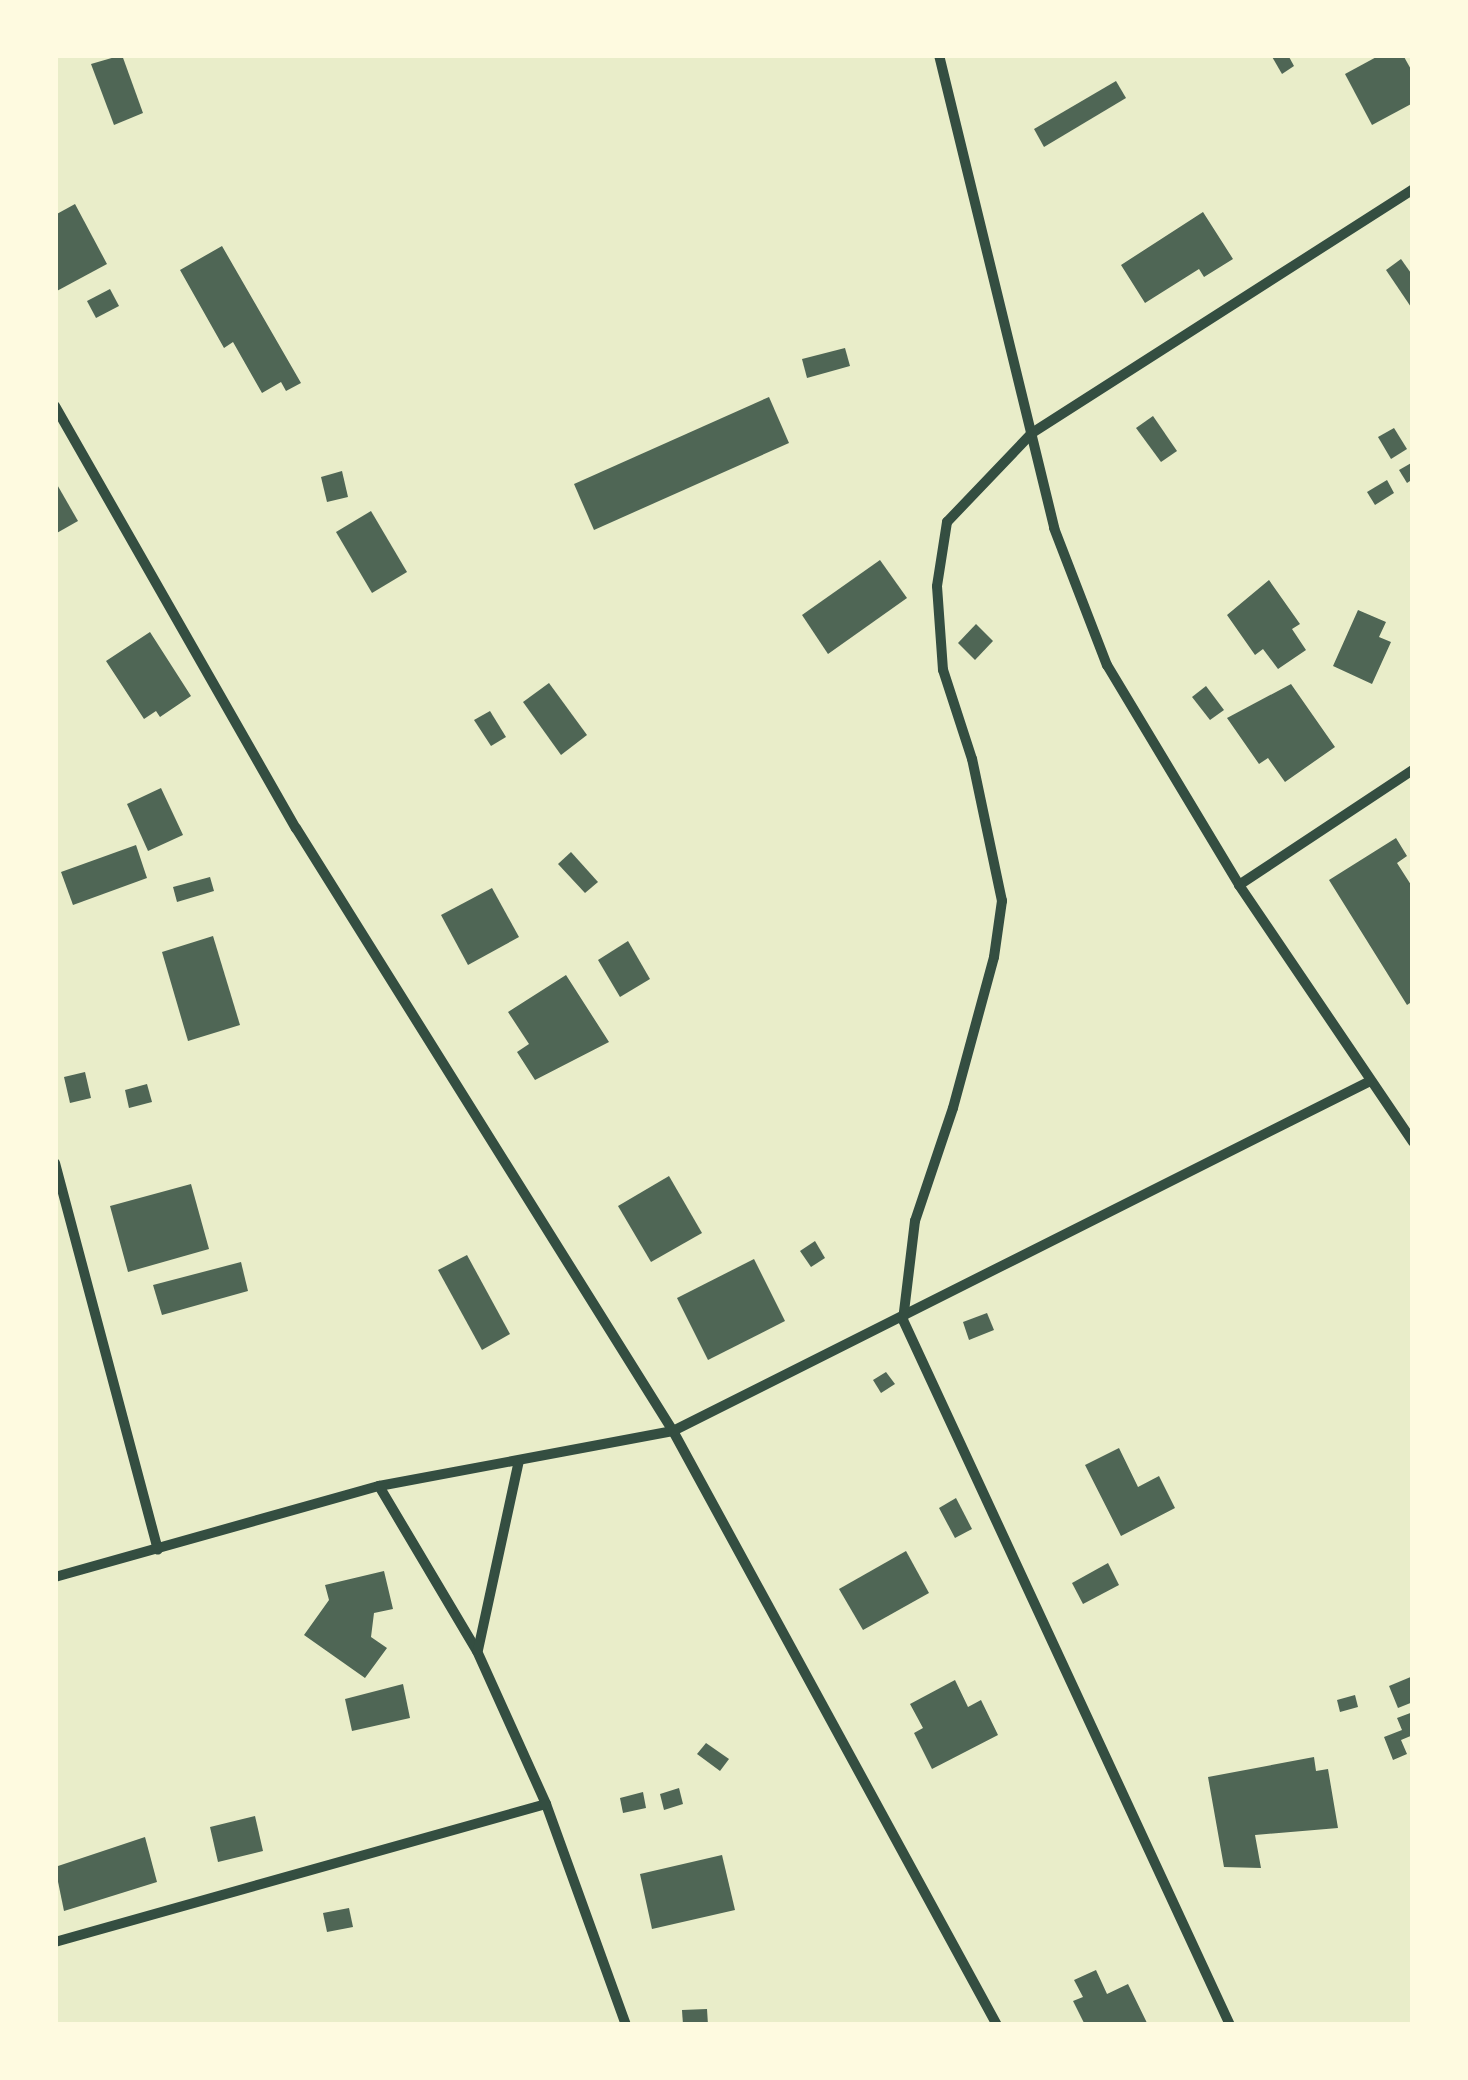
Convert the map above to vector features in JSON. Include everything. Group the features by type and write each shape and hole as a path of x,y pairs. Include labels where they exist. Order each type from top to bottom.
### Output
{"street":[{"path":"939,55 1054,528 1107,665 1239,885 1368,1082 1413,1142"},
{"path":"1230,2025 903,1320 915,1222 963,1072 1002,901 972,760 943,670 937,586 947,522 1032,433 1413,189"},
{"path":"55,406 296,828 673,1431 997,2025"},
{"path":"1239,885 1413,770"},
{"path":"55,1576 379,1486 673,1431 903,1320 1368,1082"},
{"path":"55,1164 158,1550"},
{"path":"477,1651 519,1460"},
{"path":"379,1486 477,1651 546,1804 626,2025"},
{"path":"55,1942 546,1804"}],"building":[{"path":"122,55 143,113 114,125 91,64"},
{"path":"1271,55 1288,55 1294,66 1282,74"},
{"path":"1380,55 1403,55 1413,73 1413,103 1372,125 1345,74"},
{"path":"1116,81 1126,98 1044,147 1034,129"},
{"path":"75,204 107,264 55,292 55,215"},
{"path":"1203,212 1233,259 1204,277 1199,269 1145,303 1121,265"},
{"path":"222,246 301,383 286,391 281,382 262,393 233,342 224,348 180,270"},
{"path":"1401,259 1413,276 1413,310 1386,270"},
{"path":"110,289 119,306 96,318 87,301"},
{"path":"845,348 850,366 807,378 802,359"},
{"path":"769,397 789,443 594,530 574,484"},
{"path":"1153,416 1177,451 1161,462 1136,428"},
{"path":"1394,428 1407,449 1391,459 1378,437"},
{"path":"1413,462 1413,479 1407,483 1399,470"},
{"path":"342,471 348,497 327,502 321,477"},
{"path":"1387,480 1394,493 1375,505 1367,492"},
{"path":"55,481 78,521 55,534"},
{"path":"371,511 407,572 372,593 336,532"},
{"path":"880,560 907,598 828,654 802,615"},
{"path":"1269,580 1300,624 1292,629 1306,650 1278,669 1263,649 1255,655 1227,615"},
{"path":"1358,610 1386,622 1379,637 1391,642 1372,684 1333,666"},
{"path":"976,624 993,641 975,660 958,643"},
{"path":"150,632 191,696 160,717 156,711 144,719 106,661"},
{"path":"549,683 587,735 561,755 523,702"},
{"path":"1291,684 1335,747 1285,782 1268,758 1259,764 1227,718"},
{"path":"1206,686 1224,710 1210,720 1192,697"},
{"path":"490,711 506,737 491,746 474,720"},
{"path":"161,788 183,835 148,851 127,804"},
{"path":"1396,838 1407,856 1397,863 1413,888 1413,1001 1407,1005 1329,880"},
{"path":"136,845 147,878 73,905 61,872"},
{"path":"571,852 598,882 585,893 558,864"},
{"path":"210,877 214,891 177,902 173,887"},
{"path":"492,888 519,937 468,965 441,915"},
{"path":"213,936 240,1025 188,1041 162,952"},
{"path":"628,941 650,979 620,997 598,960"},
{"path":"566,975 609,1042 535,1080 517,1052 529,1044 508,1012"},
{"path":"85,1072 91,1098 70,1103 64,1077"},
{"path":"147,1084 152,1102 129,1108 125,1090"},
{"path":"669,1176 702,1233 651,1262 618,1206"},
{"path":"191,1184 209,1249 128,1272 110,1206"},
{"path":"815,1241 825,1258 811,1267 800,1251"},
{"path":"467,1255 510,1334 482,1350 438,1270"},
{"path":"754,1259 785,1321 708,1360 677,1298"},
{"path":"241,1262 248,1291 162,1315 153,1285"},
{"path":"987,1313 994,1330 969,1340 963,1322"},
{"path":"886,1372 895,1384 881,1393 873,1380"},
{"path":"1119,1448 1138,1487 1159,1476 1175,1508 1121,1536 1085,1465"},
{"path":"956,1498 972,1529 955,1538 939,1508"},
{"path":"906,1551 929,1593 863,1630 839,1589"},
{"path":"1108,1563 1119,1585 1083,1604 1072,1583"},
{"path":"384,1571 393,1609 374,1613 371,1637 387,1648 365,1678 304,1635 329,1600 325,1585"},
{"path":"1413,1676 1413,1702 1398,1708 1389,1686"},
{"path":"955,1680 968,1707 981,1700 998,1735 932,1769 914,1733 923,1728 910,1704"},
{"path":"403,1684 410,1718 352,1731 345,1699"},
{"path":"1355,1695 1358,1707 1340,1712 1337,1700"},
{"path":"1413,1712 1413,1735 1401,1740 1407,1754 1393,1760 1384,1737 1402,1730 1397,1718"},
{"path":"706,1743 729,1759 720,1771 697,1754"},
{"path":"1314,1757 1316,1771 1328,1769 1338,1828 1255,1835 1261,1868 1224,1867 1208,1777"},
{"path":"679,1788 683,1804 664,1810 660,1794"},
{"path":"643,1792 646,1808 623,1813 620,1798"},
{"path":"255,1816 263,1851 218,1862 210,1827"},
{"path":"145,1837 157,1882 64,1911 55,1867"},
{"path":"722,1855 735,1910 652,1929 640,1874"},
{"path":"349,1908 353,1927 327,1932 323,1913"},
{"path":"1096,1970 1107,1994 1128,1984 1148,2025 1085,2025 1073,2001 1083,1997 1074,1980"},
{"path":"707,2009 708,2025 683,2025 682,2010"}]}
